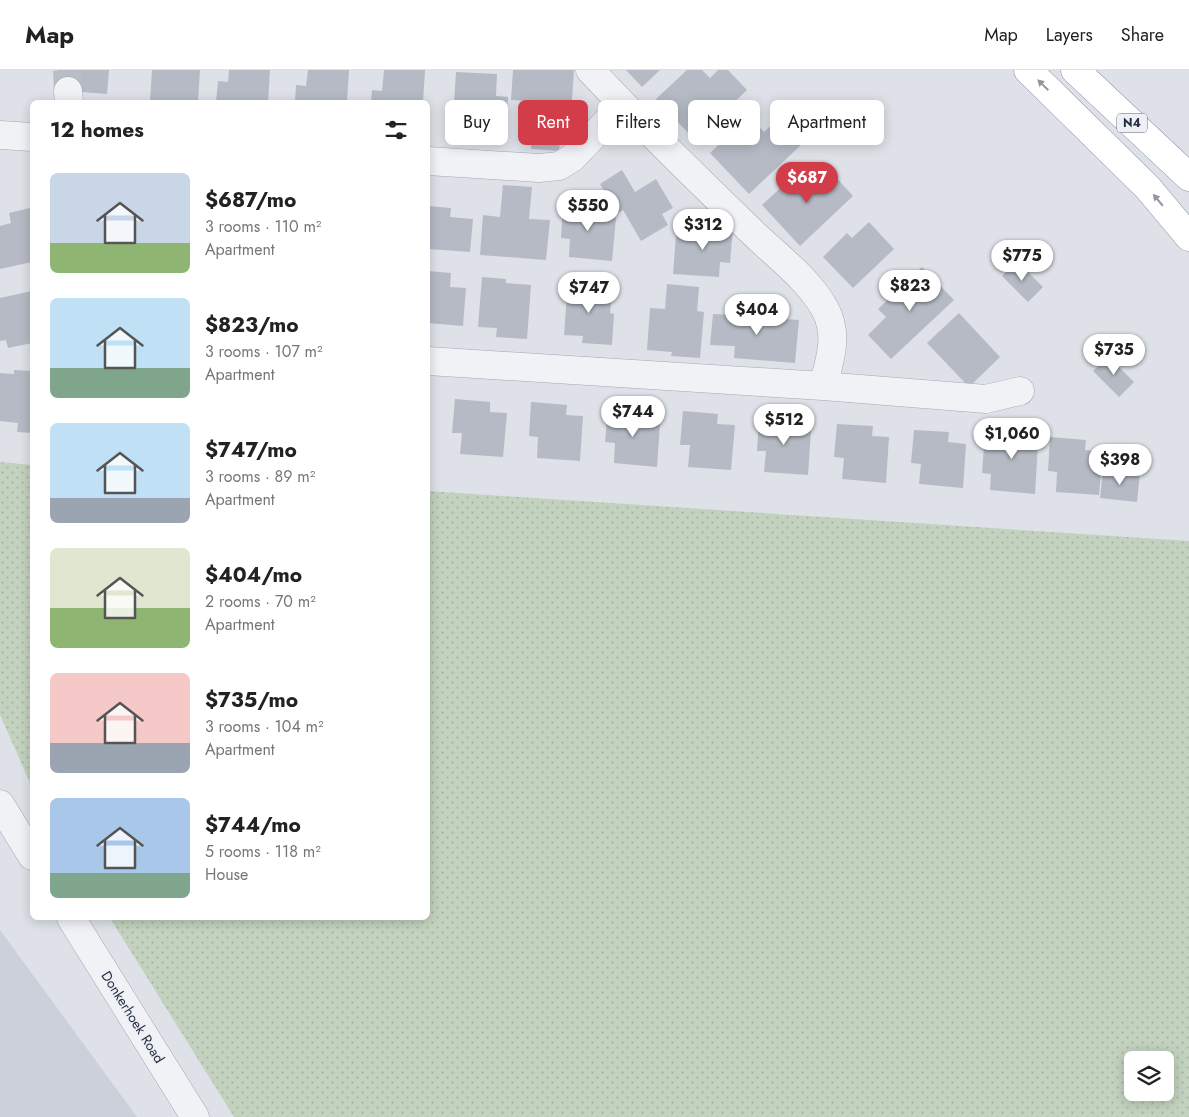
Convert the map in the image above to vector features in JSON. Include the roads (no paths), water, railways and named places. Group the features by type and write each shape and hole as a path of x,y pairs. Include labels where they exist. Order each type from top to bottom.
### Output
{"highway":[{"path":"1028,70 1148,188 1189,237"},
{"name":"N4","path":"1075,70 1189,177"}],"street":[{"path":"590,70 618,100"},
{"path":"430,161 539,168 559,166 572,158 598,131"},
{"path":"0,135 30,137"},
{"path":"664,145 802,278 825,309 833,337 833,352 823,386"},
{"path":"430,361 823,386 986,399 1020,391"},
{"path":"0,804 30,853"},
{"name":"Donkerhoek Road","path":"72,920 195,1117"}],"tunnel":[{"path":"67,70 68,91"}]}
